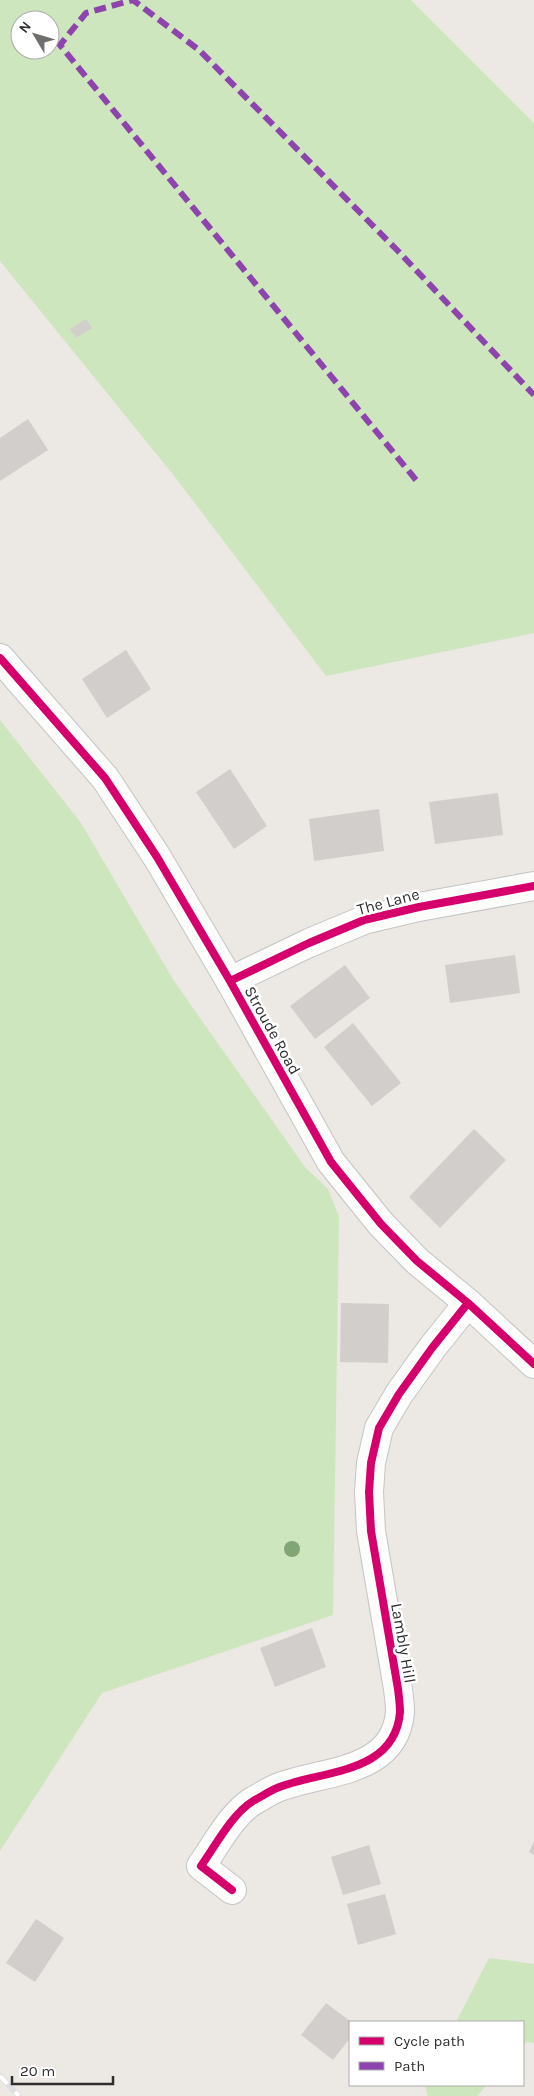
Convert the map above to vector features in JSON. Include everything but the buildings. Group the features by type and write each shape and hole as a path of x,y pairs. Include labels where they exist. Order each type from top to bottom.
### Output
{"street":[{"name":"Stroude Road","path":"0,658 104,778 158,857 331,1162 381,1224 417,1261 468,1303 534,1364"},
{"name":"The Lane","path":"230,981 309,943 364,920 419,907 534,886"},
{"name":"Lambly Hill","path":"232,1890 201,1866 233,1820 251,1803 276,1788 362,1764 380,1754 393,1736 400,1712 371,1531 370,1463 379,1428 399,1394 468,1303"}],"green space":[{"path":"0,0 411,0 534,123 534,633 326,676 175,477 0,261"},
{"path":"0,720 81,823 174,981 305,1167 328,1189 339,1217 333,1615 102,1693 0,1851"},
{"path":"489,1958 534,1964 534,2043 527,2042 524,2046 524,2021 457,2021"},
{"path":"425,2086 486,2086 477,2096 428,2096"}],"railway":[{"path":"0,2076 19,2096"}],"marked path":[{"path":"416,480 60,45 86,13 133,0 199,50 398,251 534,395"}],"cycle path":[{"path":"0,658 105,778 157,857 230,981 331,1162 381,1224 417,1261 468,1303 534,1364"},
{"path":"230,981 309,943 364,920 419,907 534,886"},
{"path":"232,1890 201,1866 224,1831 245,1807 277,1788 334,1773 370,1759 385,1748 395,1733 400,1712 398,1689 371,1531 369,1492 371,1463 379,1428 399,1394 468,1303"}]}
